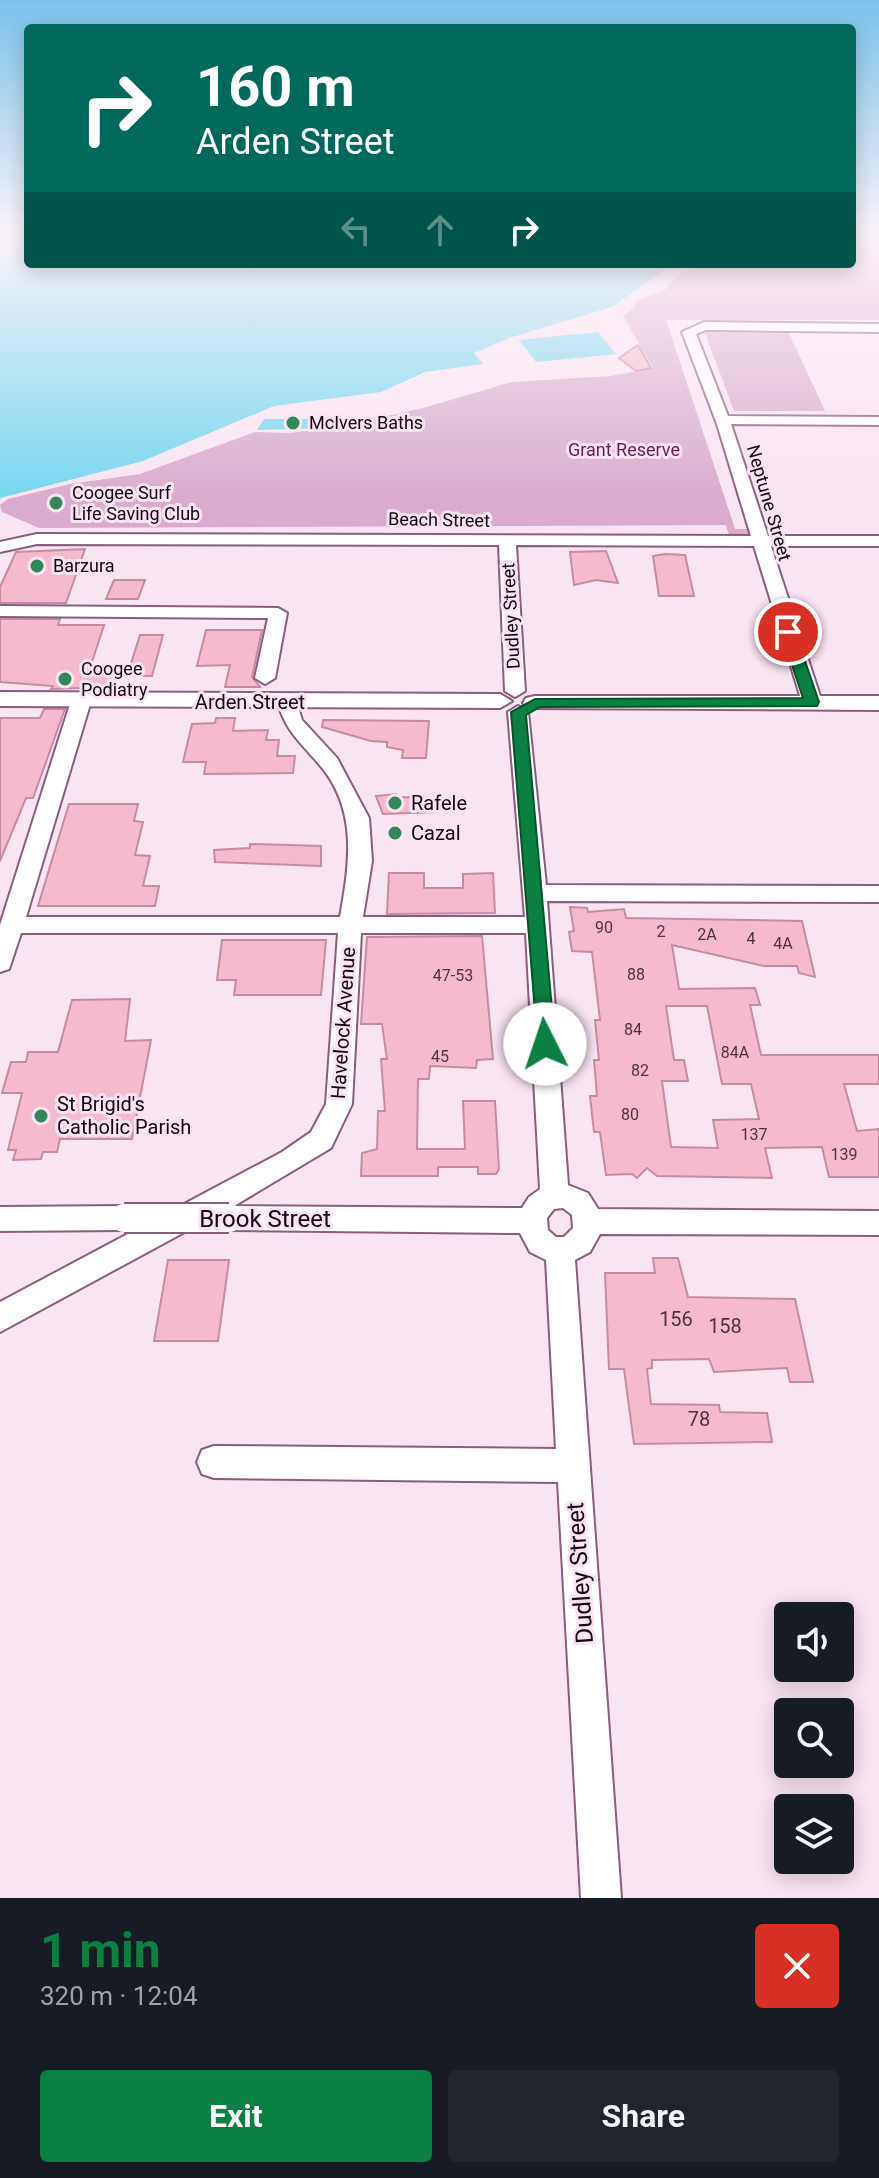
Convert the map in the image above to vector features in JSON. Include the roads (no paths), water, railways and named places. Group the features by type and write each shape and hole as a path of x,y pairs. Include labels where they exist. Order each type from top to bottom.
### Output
{"main road":[{"name":"Arden Street","path":"0,699 879,703"}],"street":[{"name":"Neptune Street","path":"812,702 723,420 689,332 704,326 879,328"},
{"path":"723,420 879,421"},
{"name":"Beach Street","path":"0,547 37,539 879,541"},
{"name":"Dudley Street","path":"507,541 555,1197"},
{"path":"0,611 278,613 265,678"},
{"path":"0,963 81,701"},
{"name":"Havelock Avenue","path":"0,1318 292,1160 321,1140 339,1104 350,924 361,861 358,818 330,763 292,721 288,702"},
{"path":"535,893 879,894"},
{"path":"13,925 537,925"},
{"path":"555,1197 579,1203 590,1221 589,1230 580,1243 560,1249 540,1241 530,1221 536,1206 555,1197"},
{"name":"Brook Street","path":"0,1219 530,1221"},
{"path":"590,1221 879,1223"},
{"name":"Dudley Street","path":"560,1249 601,1898"},
{"path":"214,1462 574,1466"}],"water":[{"path":"0,324 557,324 509,338 474,353 483,364 425,372 381,392 274,406 143,461 0,498"},
{"path":"598,332 616,354 536,362 519,340"},
{"name":"McIvers Baths","path":"264,419 326,419 325,428 257,430"}],"place":[{"name":"McIvers Baths","path":"293,423"},
{"name":"Coogee Surf Life Saving Club","path":"56,503"},
{"name":"Barzura","path":"37,566"},
{"name":"Coogee Podiatry","path":"65,679"},
{"name":"Rafele","path":"395,803"},
{"name":"Cazal","path":"395,833"},
{"name":"St Brigid's Catholic Parish","path":"41,1116"}],"park label":[{"name":"Grant Reserve","path":"624,450"}]}
